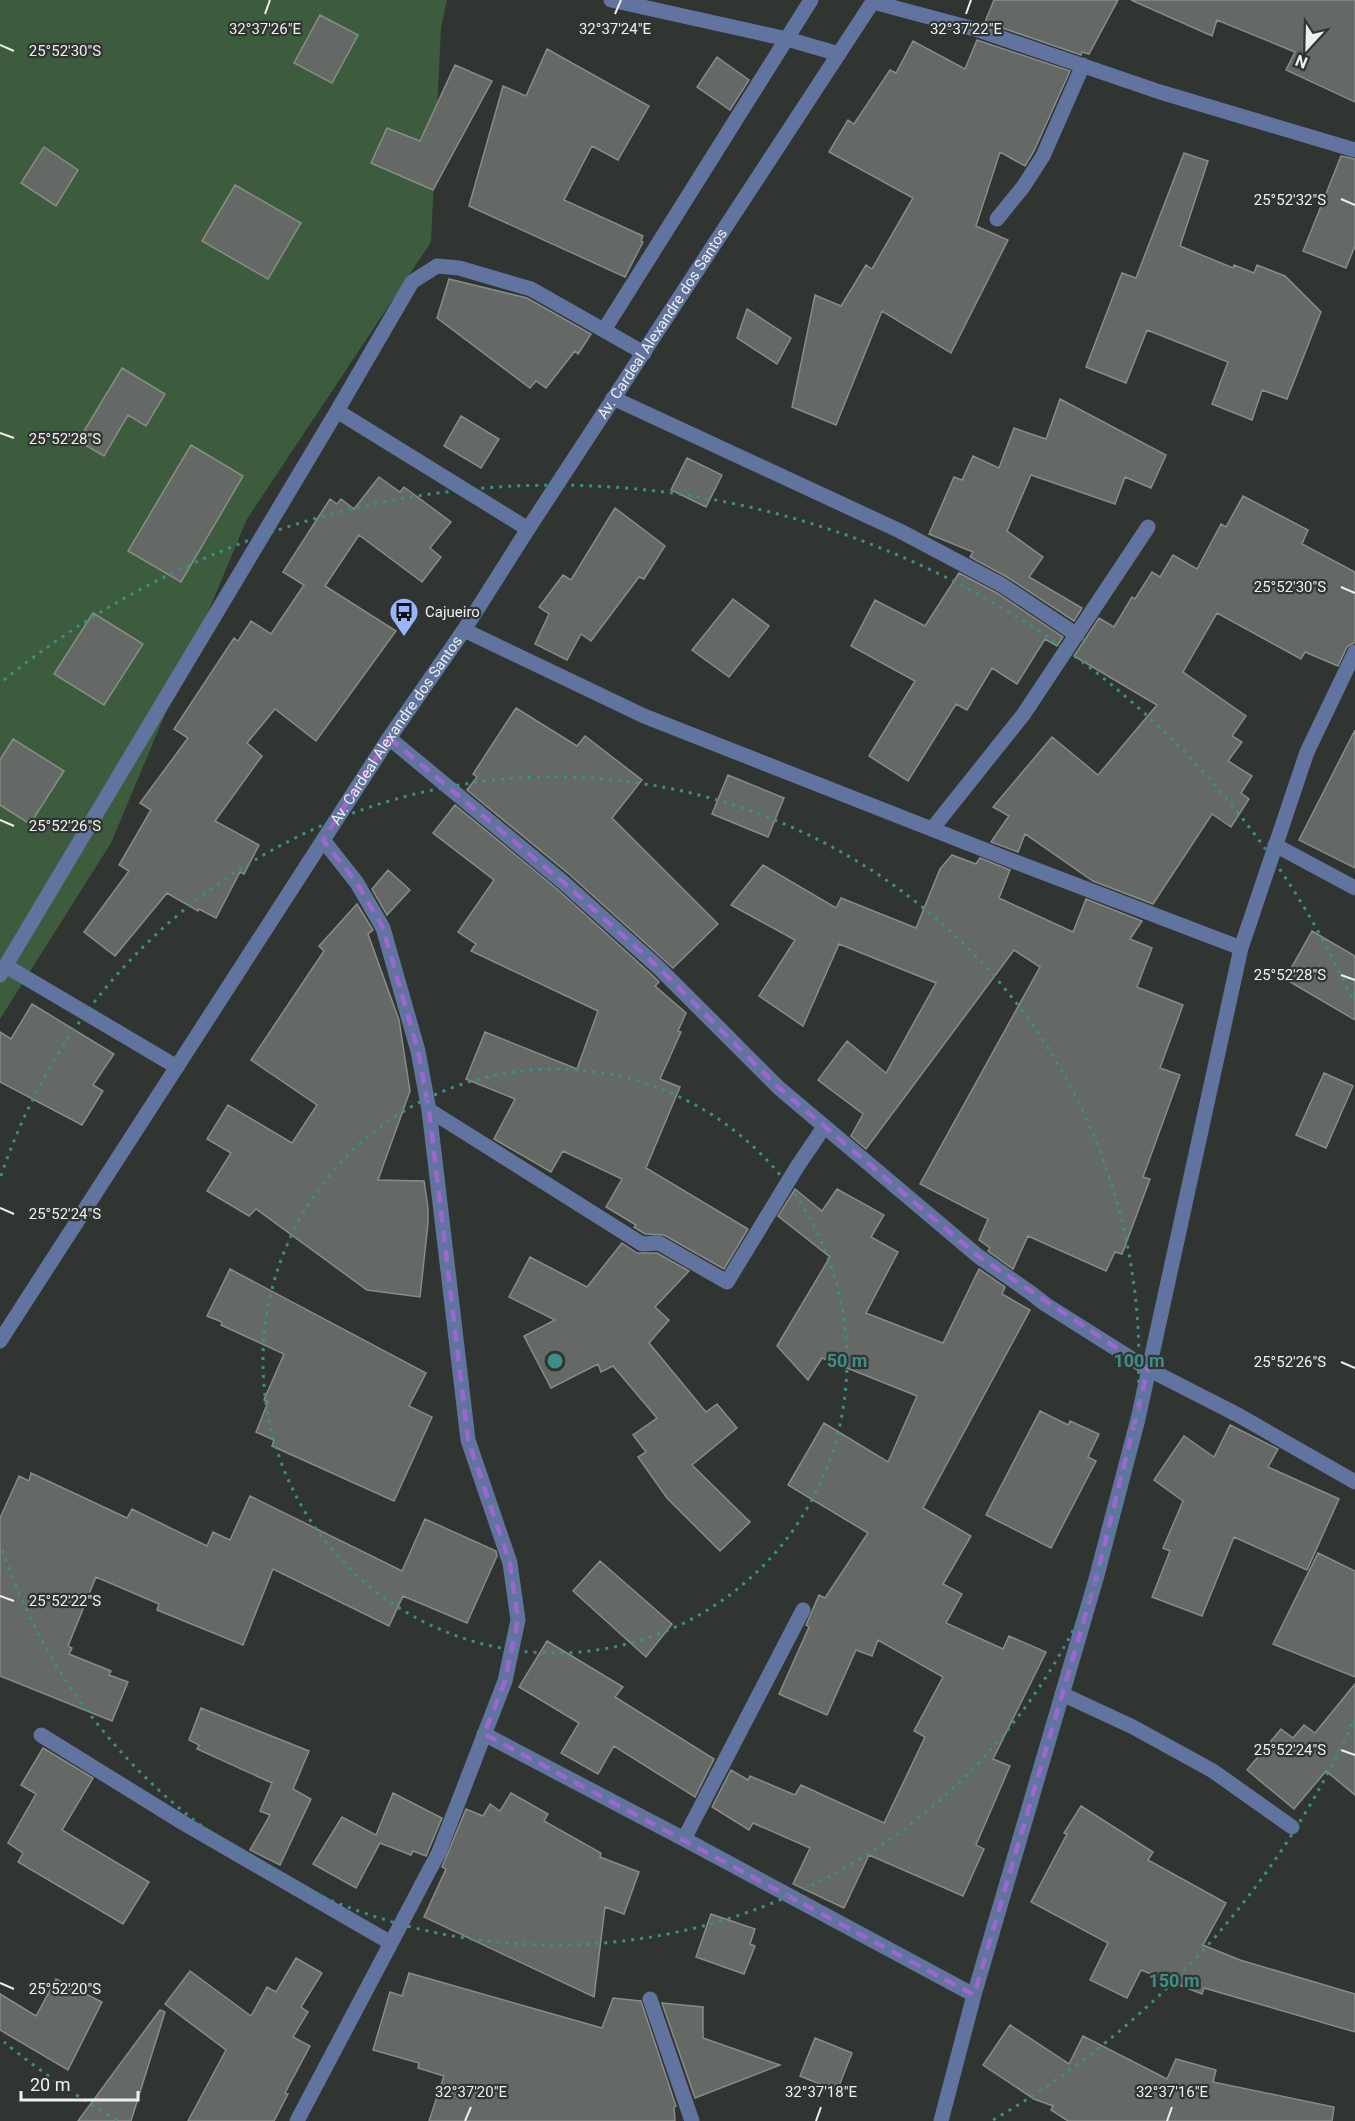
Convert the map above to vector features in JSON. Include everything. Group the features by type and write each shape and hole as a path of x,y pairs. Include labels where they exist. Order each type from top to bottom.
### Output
{"street":[{"path":"611,0 787,39 839,54"},
{"path":"604,330 812,0"},
{"path":"873,1 978,30 1160,92 1355,150"},
{"name":"Av. Cardeal Alexandre dos Santos","path":"0,1341 389,738 464,630 873,1"},
{"path":"997,219 1023,187 1043,156 1083,65"},
{"path":"177,1067 3,970 412,282 436,266 459,268 531,289 644,353"},
{"path":"614,398 900,531 1002,585 1077,635"},
{"path":"337,411 528,529"},
{"path":"932,829 1023,715 1148,527"},
{"path":"464,630 644,716 1241,948"},
{"path":"941,2121 974,1995 1096,1579 1129,1453 1241,948 1307,752 1350,677 1355,652"},
{"path":"389,738 562,882 658,967 779,1088 978,1256 1045,1304 1148,1369 1238,1415 1355,1482"},
{"path":"297,2121 439,1852 505,1682 518,1620 510,1563 468,1440 429,1110 418,1051 383,928 357,883 323,840"},
{"path":"1275,845 1355,888"},
{"path":"429,1110 642,1244 659,1244 727,1282 824,1127"},
{"path":"684,1839 803,1610"},
{"path":"1062,1694 1133,1727 1213,1771 1292,1827"},
{"path":"484,1734 974,1995"},
{"path":"41,1735 185,1824 391,1943"},
{"path":"650,1999 692,2121"}],"highlighted area":[{"path":"389,738 563,882 658,967 779,1088 978,1256 1148,1369 1096,1579 974,1995 484,1734 505,1681 518,1620 510,1563 468,1440 429,1110 418,1051 383,928 357,883 323,840"}],"green space":[{"path":"0,0 447,0 441,27 431,242 247,519 111,843 0,1019"}],"building":[{"path":"994,0 1118,0 1089,54 1082,52 1081,55 985,22"},
{"path":"1131,0 1355,0 1355,102 1286,70 1295,52 1217,20 1212,36"},
{"path":"320,15 358,35 332,83 294,63"},
{"path":"977,40 1070,71 1025,166 1000,152 976,226 1008,240 951,353 882,311 836,425 792,407 815,295 841,306 866,265 872,269 913,198 829,152 848,120 854,124 890,70 896,73 913,41 965,69"},
{"path":"547,49 649,106 618,160 592,146 564,200 643,236 641,241 643,242 625,277 469,206 503,86 526,96"},
{"path":"717,57 749,80 730,110 697,87"},
{"path":"455,65 492,81 433,190 371,163 387,128 420,141"},
{"path":"44,147 78,170 56,206 21,183"},
{"path":"1184,153 1208,161 1180,246 1233,268 1234,265 1254,273 1257,265 1285,276 1321,312 1287,399 1262,390 1252,420 1212,404 1228,362 1147,330 1126,383 1086,367 1122,273 1136,278"},
{"path":"1341,156 1355,159 1355,246 1346,268 1303,251"},
{"path":"235,185 301,223 268,279 202,241"},
{"path":"449,279 527,298 591,334 578,354 575,351 546,388 536,381 530,388 437,318"},
{"path":"747,309 791,338 777,364 737,338"},
{"path":"122,368 165,394 146,426 128,415 104,456 78,441"},
{"path":"1060,399 1166,455 1151,488 1125,477 1115,504 1031,475 1007,531 1043,557 1029,577 1082,608 1074,621 1007,577 970,557 973,552 929,534 954,477 962,480 973,456 999,468 1014,428 1046,439"},
{"path":"461,416 499,439 481,468 444,446"},
{"path":"191,445 243,476 181,582 128,551"},
{"path":"687,458 722,475 706,507 671,490"},
{"path":"379,477 400,492 404,487 451,522 430,548 441,557 422,582 359,535 325,586 396,631 316,741 275,709 247,743 262,756 215,821 259,845 244,874 240,872 216,918 199,909 198,911 167,893 115,956 84,932 129,871 119,865 151,810 140,803 188,738 174,729 234,638 238,641 251,621 271,634 304,585 283,572 330,499 337,504 341,499 354,509"},
{"path":"1243,496 1308,530 1302,544 1355,572 1355,642 1347,647 1338,666 1305,652 1301,659 1217,613 1183,672 1246,716 1232,736 1242,742 1228,761 1252,776 1241,793 1249,799 1231,827 1212,814 1153,904 1093,881 1025,834 1018,852 991,842 1009,816 993,807 1052,737 1098,775 1157,705 1074,656 1099,618 1114,627 1132,597 1135,599 1152,572 1160,577 1173,555 1197,569 1221,524 1226,527"},
{"path":"615,508 665,546 644,579 639,577 591,641 581,634 567,660 535,644 549,614 539,607 563,575 571,580"},
{"path":"959,573 997,593 1063,637 1057,646 1045,639 1017,684 992,668 967,710 956,704 908,781 869,756 915,681 851,646 875,600 925,626"},
{"path":"733,599 769,626 729,677 692,650"},
{"path":"93,613 143,644 104,705 54,674"},
{"path":"516,708 577,746 585,736 642,780 612,818 718,924 673,968 569,874 467,790 477,777 473,774"},
{"path":"1355,730 1355,868 1299,840"},
{"path":"13,739 64,771 30,824 0,805 0,760"},
{"path":"728,775 784,798 768,837 712,814"},
{"path":"455,805 557,889 651,974 659,982 655,986 686,1013 678,1031 681,1032 660,1079 680,1087 646,1168 748,1229 724,1269 664,1235 645,1234 634,1227 636,1225 606,1207 622,1179 563,1151 551,1172 494,1139 515,1099 466,1079 485,1032 577,1069 598,1011 471,951 476,944 458,932 494,880 433,833"},
{"path":"952,855 976,864 980,858 1010,870 999,898 1073,932 1086,899 1142,921 1130,939 1152,948 1137,987 1183,1005 1160,1068 1180,1075 1143,1177 1150,1179 1122,1254 1115,1252 1106,1271 1028,1236 1013,1269 988,1251 990,1248 979,1240 988,1219 920,1184 1040,967 1014,950 866,1149 851,1136 863,1114 818,1080 847,1041 886,1073 936,983 839,944 803,1026 759,996 795,940 731,905 763,865 836,908 841,898 916,928 940,869"},
{"path":"388,870 410,890 387,915 372,889"},
{"path":"357,904 373,930 368,934 399,1020 410,1091 378,1180 424,1181 428,1223 420,1297 367,1290 256,1209 249,1216 207,1191 231,1153 207,1139 228,1105 292,1143 317,1105 251,1060 324,951 319,946"},
{"path":"1312,931 1355,956 1355,1020 1285,979"},
{"path":"32,1004 114,1054 93,1085 103,1091 82,1125 0,1082 0,1032 11,1039"},
{"path":"1324,1073 1353,1086 1326,1148 1296,1135"},
{"path":"795,1189 822,1211 837,1189 884,1215 871,1237 898,1252 866,1313 943,1343 979,1269 1005,1287 1002,1294 1030,1310 923,1508 971,1536 943,1584 962,1594 946,1623 1003,1649 1009,1636 1046,1652 993,1759 1010,1766 976,1845 984,1849 963,1896 869,1855 844,1908 793,1884 810,1848 753,1823 749,1830 712,1807 731,1770 748,1780 750,1776 795,1795 801,1785 884,1823 925,1737 914,1731 943,1677 878,1640 872,1656 856,1650 827,1715 779,1694 809,1627 806,1625 819,1595 825,1598 868,1533 788,1485 824,1423 888,1462 917,1396 822,1358 808,1380 777,1346 830,1257 778,1216"},
{"path":"622,1243 637,1253 657,1253 689,1271 655,1307 669,1320 649,1343 706,1412 717,1404 737,1428 692,1465 750,1522 720,1551 667,1498 638,1457 646,1452 633,1435 657,1418 613,1366 601,1372 598,1364 551,1388 524,1336 555,1320 509,1297 530,1257 587,1287"},
{"path":"230,1269 426,1373 409,1406 432,1417 394,1501 272,1446 274,1440 256,1432 268,1402 264,1400 284,1354 221,1325 222,1322 207,1316"},
{"path":"1040,1411 1068,1425 1070,1421 1099,1434 1088,1457 1096,1461 1051,1548 986,1515"},
{"path":"1230,1425 1278,1449 1268,1467 1339,1499 1307,1570 1234,1537 1202,1616 1152,1597 1170,1551 1163,1548 1183,1501 1154,1480 1184,1436 1214,1457"},
{"path":"31,1473 127,1518 132,1509 207,1546 213,1532 230,1540 250,1496 402,1571 425,1519 496,1551 497,1556 467,1623 403,1596 389,1626 273,1569 243,1645 157,1610 159,1604 96,1577 68,1646 72,1648 69,1654 111,1671 109,1675 128,1682 112,1721 0,1676 0,1518 19,1476 29,1481"},
{"path":"1318,1553 1355,1571 1355,1677 1273,1644"},
{"path":"600,1561 672,1624 646,1657 573,1591"},
{"path":"547,1641 623,1687 615,1697 714,1759 695,1797 614,1746 598,1774 561,1753 579,1723 519,1687"},
{"path":"1355,1684 1355,1795 1326,1771 1294,1809 1247,1770 1281,1729 1293,1738 1304,1725 1315,1733"},
{"path":"201,1708 309,1751 293,1789 311,1799 280,1865 250,1850 270,1815 260,1811 272,1783 197,1749 199,1745 189,1740"},
{"path":"43,1748 93,1778 62,1830 149,1882 123,1924 18,1862 23,1853 8,1843 36,1794 21,1785"},
{"path":"393,1793 442,1818 426,1856 413,1851 411,1855 380,1843 356,1888 313,1864 342,1817 376,1835"},
{"path":"511,1793 548,1814 544,1821 601,1853 600,1857 639,1872 624,1914 605,1907 594,1997 424,1917 446,1869 442,1867 466,1809 483,1816 490,1804 500,1811"},
{"path":"1081,1806 1153,1852 1148,1860 1226,1903 1203,1945 1240,1960 1355,1994 1355,2032 1204,1988 1202,1994 1141,1970 1127,1998 1090,1980 1108,1943 1031,1902 1067,1834 1064,1833"},
{"path":"711,1914 755,1929 750,1944 755,1946 744,1974 696,1957"},
{"path":"296,1958 322,1973 301,2007 308,2012 293,2037 310,2046 285,2093 288,2094 274,2121 188,2121 226,2050 165,2004 190,1971 251,2016 267,1987 276,1992"},
{"path":"409,1973 602,2028 613,1998 641,2001 676,2106 674,2107 675,2121 429,2121 444,2076 418,2068 419,2063 373,2050 390,1992 402,1996"},
{"path":"56,1979 102,2002 68,2070 0,2030 0,1994 36,2016"},
{"path":"662,2003 703,2007 703,2038 780,2065 695,2098"},
{"path":"160,2010 165,2012 131,2121 78,2121"},
{"path":"1010,2025 1069,2064 1083,2036 1167,2079 1176,2059 1216,2070 1213,2082 1334,2107 1332,2121 1068,2121 1051,2110 1053,2106 1034,2099 983,2065"},
{"path":"815,2038 852,2053 837,2091 800,2076"}],"place":[{"name":"Cajueiro","path":"404,638"}]}
